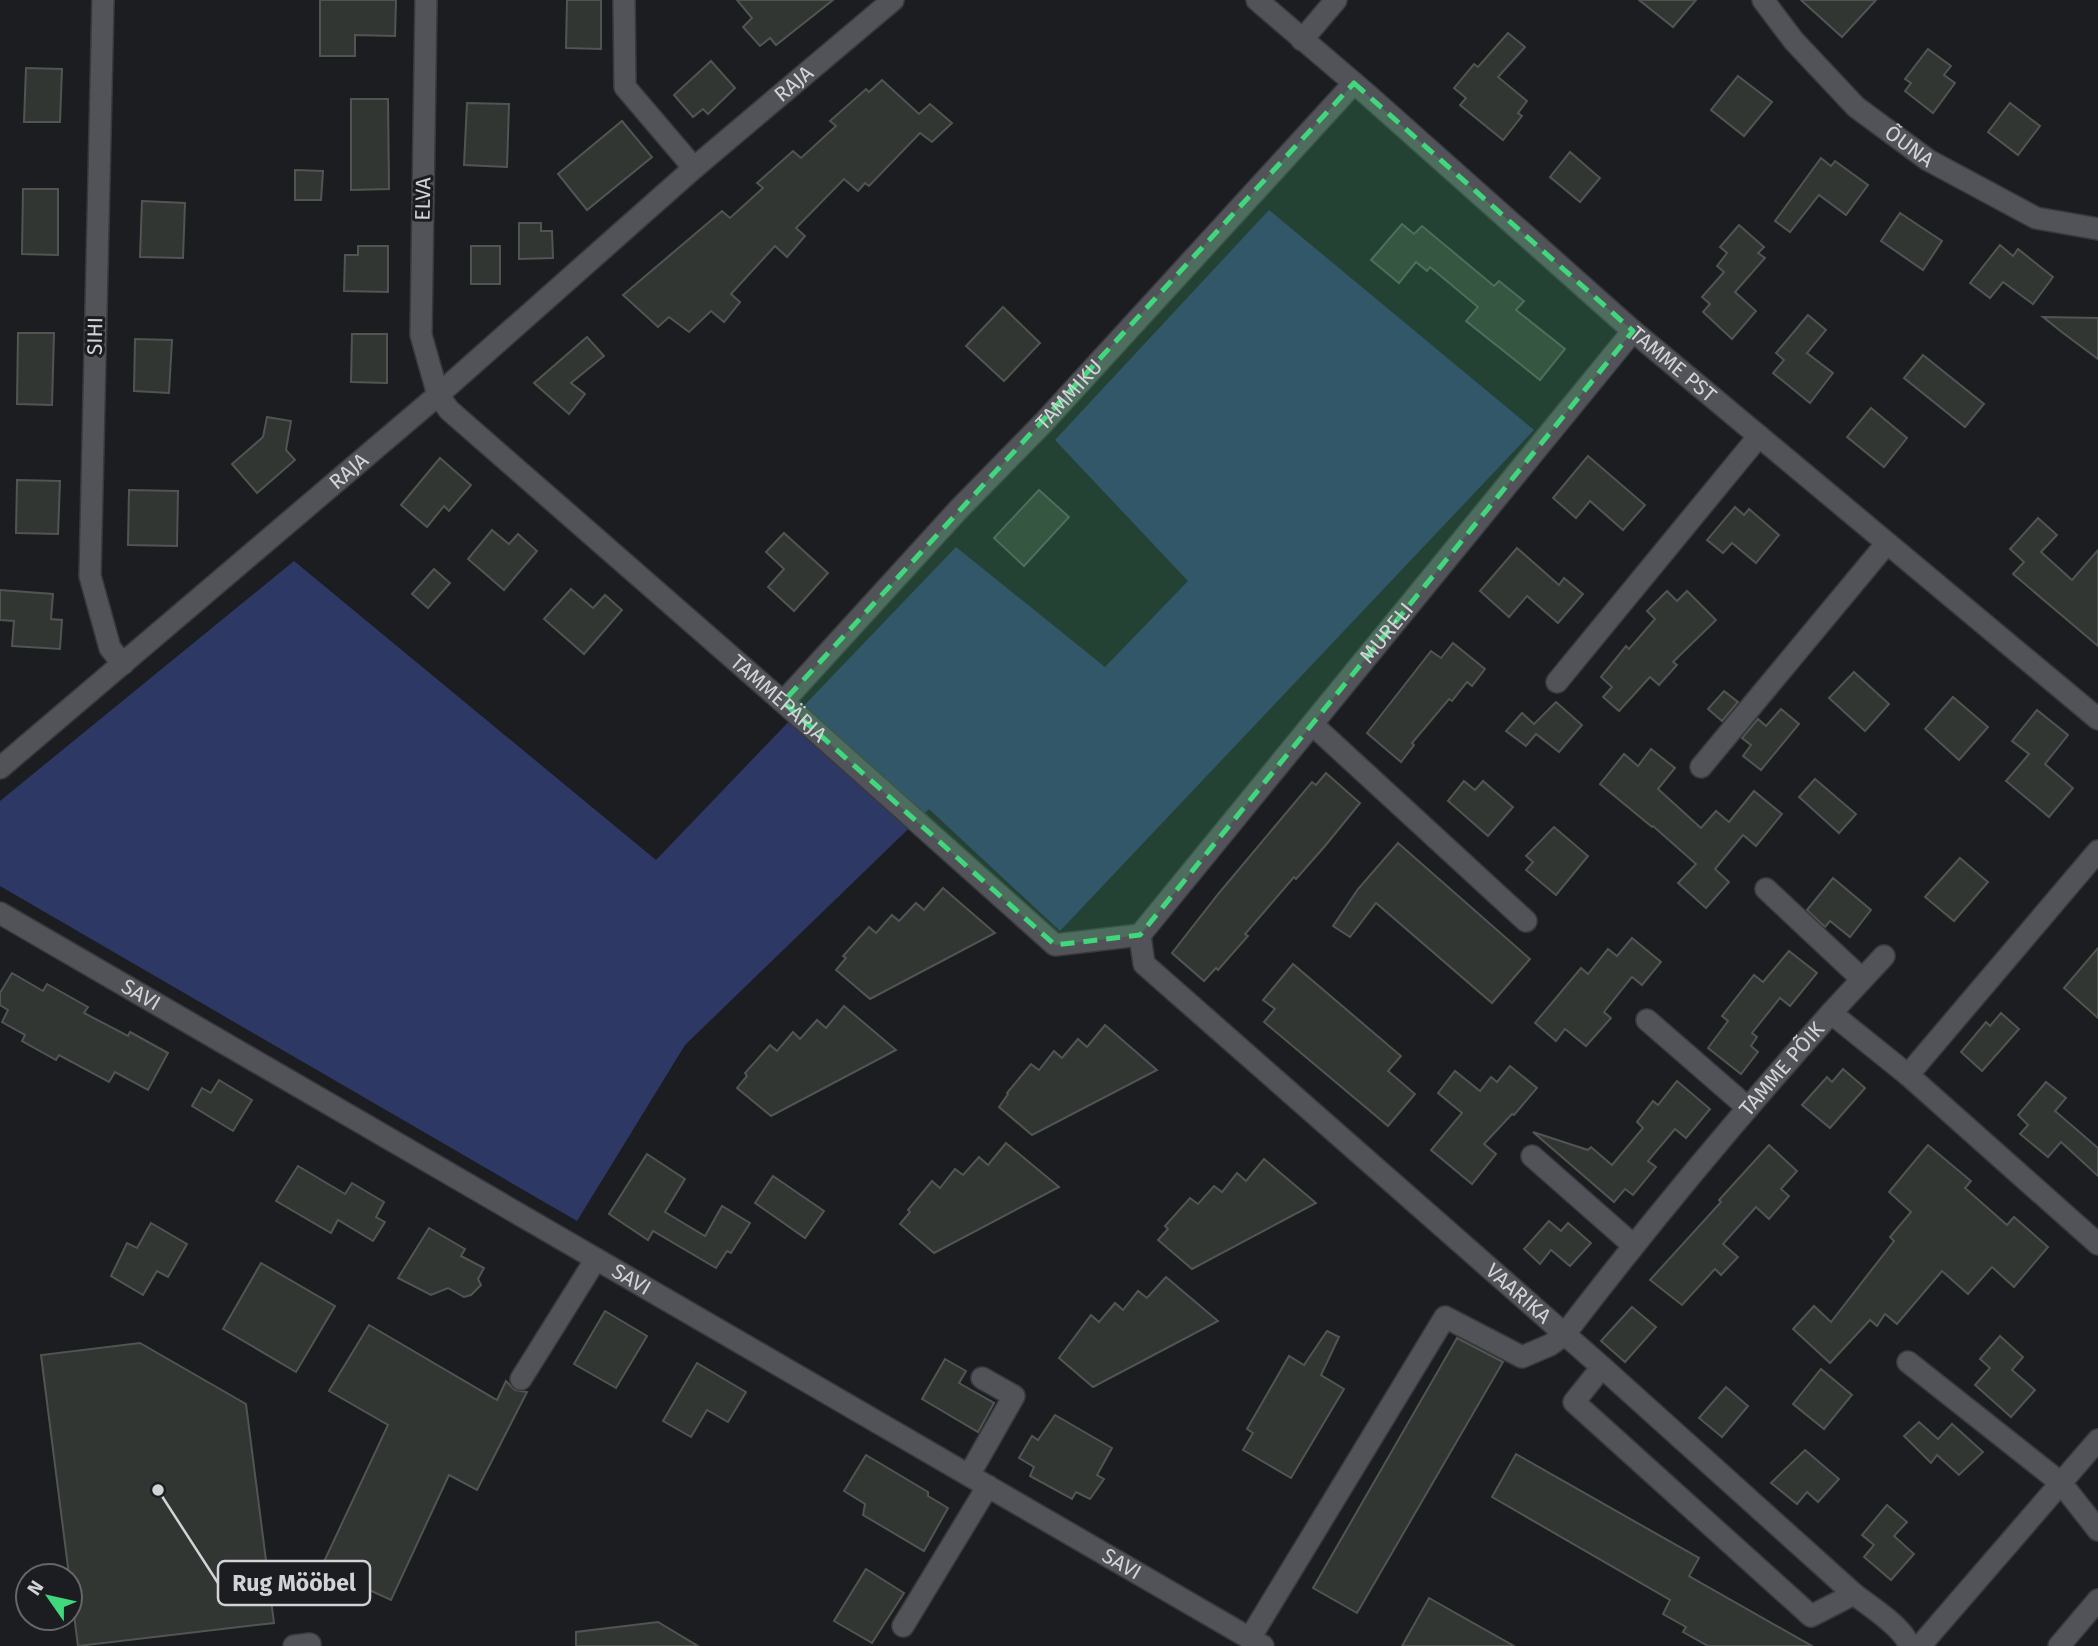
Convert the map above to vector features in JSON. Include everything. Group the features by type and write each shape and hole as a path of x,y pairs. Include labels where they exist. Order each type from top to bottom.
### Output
{"street":[{"name":"SIHI","path":"103,0 90,576 110,648 122,664"},
{"name":"ELVA","path":"425,0 421,335 438,395"},
{"path":"624,0 625,87 694,168"},
{"name":"RAJA","path":"0,768 438,395 694,168 893,0"},
{"name":"TAMME PST","path":"1257,0 1633,331 2098,719"},
{"path":"1302,40 1336,0"},
{"name":"ÕUNA","path":"1772,4 1794,41 1856,107 1928,160 2036,218 2098,229"},
{"name":"TAMMIKU","path":"783,702 1354,83"},
{"name":"MURELI","path":"1140,935 1633,331"},
{"name":"TAMMEPÄRJA","path":"438,395 449,410 783,702 1055,945 1140,935"},
{"path":"1557,682 1759,436"},
{"path":"1701,767 1887,543"},
{"path":"1313,725 1526,921"},
{"path":"1908,1076 2098,851"},
{"path":"1766,889 1862,979"},
{"name":"SAVI","path":"0,913 1256,1642"},
{"name":"VAARIKA","path":"1140,935 1144,964 1602,1367 1854,1594 1893,1625 1908,1640 1909,1646"},
{"path":"1831,1013 1884,956"},
{"name":"TAMME PÕIK","path":"1564,1335 1633,1245 1747,1107 1831,1013 1908,1076 2098,1244"},
{"path":"1647,1020 1747,1107"},
{"path":"1532,1156 1633,1245"},
{"path":"521,1379 596,1259"},
{"path":"1256,1642 1446,1317 1522,1357 1550,1345 1564,1335"},
{"path":"1908,1362 2061,1483 2098,1530"},
{"path":"1602,1367 1574,1402 1801,1607 1811,1616 1854,1594"},
{"path":"969,1475 1014,1396 982,1378"},
{"path":"1920,1646 2098,1440"},
{"path":"903,1626 988,1486"},
{"path":"2059,1646 2098,1600"}],"highlighted area":[{"path":"1354,83 1633,331 1140,935 1055,945 783,702"}],"shaded area":[{"path":"1269,210 1534,430 1060,931 929,809 685,1045 577,1221 0,886 0,801 294,561 656,860 956,547 1105,667 1188,581 1055,440"}],"building":[{"path":"320,0 396,0 395,36 355,35 355,56 320,56"},
{"path":"567,0 601,0 601,49 566,48"},
{"path":"737,0 833,0 776,45 770,38 760,46 743,27 752,18"},
{"path":"1639,0 1696,0 1673,27"},
{"path":"1801,0 1876,0 1842,37"},
{"path":"1508,33 1525,47 1498,77 1527,101 1518,113 1522,116 1503,140 1460,105 1466,98 1454,88 1474,64 1478,67"},
{"path":"1928,49 1951,66 1944,75 1955,83 1933,113 1905,91 1911,83 1905,79"},
{"path":"711,61 735,88 708,114 703,109 693,117 674,95"},
{"path":"26,68 62,69 60,122 24,122"},
{"path":"1738,76 1772,102 1744,136 1711,110"},
{"path":"882,80 919,114 930,104 952,123 932,142 920,133 869,186 865,183 858,191 844,179 796,228 805,236 787,257 775,246 731,294 740,302 724,322 711,311 689,332 669,317 658,327 623,295 722,211 730,218 763,188 757,183 793,151 801,158 836,126 830,121 866,89 869,92"},
{"path":"351,99 388,99 389,189 351,190"},
{"path":"467,103 509,104 507,167 464,165"},
{"path":"2010,103 2040,126 2018,155 1988,132"},
{"path":"622,121 652,157 587,210 558,174"},
{"path":"1570,152 1600,178 1580,202 1550,177"},
{"path":"1821,158 1831,166 1835,161 1868,185 1846,215 1819,195 1790,232 1775,221"},
{"path":"295,170 323,171 321,200 295,200"},
{"path":"23,189 58,189 58,255 22,254"},
{"path":"142,201 185,203 183,258 140,257"},
{"path":"1900,213 1942,241 1923,270 1881,241"},
{"path":"519,223 541,223 541,231 552,231 553,258 519,259"},
{"path":"1402,224 1414,234 1422,226 1494,286 1499,281 1524,301 1516,310 1565,349 1540,380 1466,321 1478,307 1430,267 1427,271 1416,262 1399,283 1371,260"},
{"path":"1739,225 1764,247 1758,253 1765,258 1735,292 1756,311 1732,339 1703,312 1710,304 1702,297 1724,272 1717,266 1727,253 1720,247"},
{"path":"2000,245 2013,256 2018,249 2053,277 2033,304 2003,282 1990,298 1970,283"},
{"path":"358,246 388,246 388,292 344,291 345,255 358,255"},
{"path":"471,246 500,246 500,284 471,284"},
{"path":"1003,307 1040,343 1004,381 966,346"},
{"path":"1808,315 1826,330 1807,353 1833,373 1810,403 1773,373 1784,360 1776,353"},
{"path":"2043,317 2098,318 2098,359 2063,333"},
{"path":"18,333 54,333 52,405 17,404"},
{"path":"352,334 387,334 387,383 351,382"},
{"path":"587,337 604,356 571,383 585,394 569,414 534,383"},
{"path":"135,339 172,340 169,393 134,391"},
{"path":"1923,355 1984,404 1965,427 1904,378"},
{"path":"1871,408 1907,438 1884,467 1847,437"},
{"path":"267,417 291,421 286,450 295,460 257,493 232,464 263,437"},
{"path":"1588,456 1645,505 1623,530 1590,501 1576,518 1553,498"},
{"path":"440,458 471,485 449,511 444,506 427,527 401,505"},
{"path":"17,480 60,481 58,534 16,533"},
{"path":"129,490 178,491 177,546 128,545"},
{"path":"1039,490 1069,517 1024,566 994,538"},
{"path":"1735,507 1744,515 1749,509 1779,535 1756,563 1732,543 1723,553 1707,540"},
{"path":"2038,518 2057,535 2041,552 2072,580 2098,550 2098,646 2013,574 2024,562 2010,549"},
{"path":"492,530 509,544 518,534 537,551 504,590 468,559"},
{"path":"784,533 828,573 794,611 768,587 784,569 766,552"},
{"path":"1517,548 1559,585 1564,578 1583,594 1558,623 1527,596 1509,617 1480,591"},
{"path":"434,569 450,583 428,608 412,594"},
{"path":"571,589 593,608 605,595 622,610 584,654 544,619"},
{"path":"0,590 53,594 51,619 62,620 60,649 12,646 14,621 0,620"},
{"path":"1667,591 1677,601 1687,591 1716,620 1673,662 1677,665 1659,685 1650,677 1619,711 1603,697 1612,687 1601,677 1626,646 1629,649 1655,619 1647,611"},
{"path":"1453,643 1485,669 1472,686 1467,682 1452,701 1449,699 1412,743 1414,745 1401,762 1367,733 1431,651 1441,658"},
{"path":"1854,672 1889,704 1865,731 1829,698"},
{"path":"1724,691 1738,702 1722,721 1708,709"},
{"path":"1953,697 1988,727 1959,760 1925,729"},
{"path":"1556,702 1582,725 1559,752 1536,734 1526,746 1506,731 1522,713 1534,724"},
{"path":"1781,709 1799,724 1761,770 1743,756 1751,745 1742,738 1758,719 1766,726"},
{"path":"2037,710 2068,735 2045,764 2073,788 2049,817 2006,781 2029,754 2012,741"},
{"path":"1651,749 1675,768 1658,789 1701,828 1716,811 1729,822 1754,791 1782,814 1756,846 1743,835 1715,869 1729,882 1706,908 1678,883 1696,864 1600,784 1624,754 1638,766"},
{"path":"1326,773 1360,803 1245,934 1248,936 1218,970 1216,968 1204,981 1172,953 1312,782 1316,785"},
{"path":"1815,779 1856,814 1839,833 1799,797"},
{"path":"1464,781 1475,790 1483,781 1513,807 1488,836 1448,801"},
{"path":"1554,827 1588,856 1556,895 1526,870 1533,862 1526,856"},
{"path":"1398,843 1530,959 1492,1003 1376,903 1350,937 1333,926 1358,889"},
{"path":"1960,858 1988,882 1954,921 1925,897"},
{"path":"1833,878 1871,910 1850,937 1830,921 1825,927 1807,910"},
{"path":"943,888 995,933 870,999 836,970 846,958 843,956 869,927 876,933 892,915 899,921 916,903 924,910"},
{"path":"1632,938 1661,962 1642,985 1632,977 1604,1012 1611,1018 1586,1046 1565,1029 1556,1041 1535,1023 1581,968 1588,974 1608,949 1617,956"},
{"path":"2098,948 2098,1018 2064,988"},
{"path":"1789,951 1817,973 1790,1006 1780,998 1752,1033 1757,1037 1751,1046 1758,1052 1741,1074 1708,1048 1728,1021 1722,1016 1754,975 1763,982"},
{"path":"1293,964 1401,1056 1388,1071 1415,1094 1388,1126 1264,1022 1275,1009 1263,1000"},
{"path":"12,973 43,991 47,984 88,1007 84,1013 128,1036 130,1032 168,1053 148,1090 115,1072 109,1082 59,1055 56,1060 22,1041 25,1035 2,1022 8,1010 0,1005 0,993"},
{"path":"844,1006 896,1050 771,1116 737,1088 747,1076 745,1073 770,1045 777,1051 793,1032 800,1039 817,1020 826,1028"},
{"path":"2001,1013 2019,1029 1982,1071 1961,1052 1986,1022 1990,1026"},
{"path":"1105,1025 1157,1070 1032,1135 999,1107 1031,1064 1039,1070 1054,1051 1062,1058 1078,1039 1087,1047"},
{"path":"1510,1066 1537,1088 1484,1144 1496,1154 1472,1184 1431,1150 1462,1113 1438,1093 1455,1071 1480,1091 1491,1077 1497,1082"},
{"path":"1843,1069 1865,1088 1830,1128 1802,1105 1827,1077 1832,1082"},
{"path":"219,1080 252,1100 233,1131 192,1106 202,1088 211,1093"},
{"path":"1677,1081 1710,1109 1686,1138 1675,1129 1648,1161 1656,1167 1633,1195 1625,1189 1614,1202 1533,1132 1588,1150 1591,1147 1612,1165 1643,1128 1637,1122 1653,1101 1658,1105"},
{"path":"2046,1082 2066,1098 2055,1111 2098,1148 2098,1176 2061,1142 2048,1157 2020,1134 2028,1125 2018,1115"},
{"path":"1006,1143 1059,1187 934,1253 900,1224 932,1181 940,1188 955,1169 963,1175 979,1157 988,1165"},
{"path":"1769,1145 1797,1171 1781,1189 1789,1196 1769,1219 1756,1207 1723,1244 1738,1257 1721,1275 1715,1269 1682,1305 1650,1280"},
{"path":"1928,1145 1971,1181 1965,1188 2007,1225 2014,1217 2048,1247 2014,1287 1992,1267 1968,1294 1942,1271 1897,1324 1885,1314 1877,1326 1870,1320 1830,1363 1793,1329 1814,1306 1831,1322 1894,1241 1890,1237 1911,1212 1889,1192"},
{"path":"647,1154 685,1179 665,1212 705,1236 722,1206 750,1223 731,1253 727,1251 716,1268 653,1231 648,1240 609,1214"},
{"path":"1264,1159 1316,1203 1192,1269 1158,1240 1168,1229 1165,1226 1190,1198 1198,1204 1214,1186 1222,1192 1237,1173 1246,1181"},
{"path":"298,1166 345,1194 352,1183 384,1202 376,1217 385,1222 373,1241 338,1220 331,1233 276,1201"},
{"path":"773,1176 824,1211 805,1238 755,1203"},
{"path":"1549,1221 1561,1231 1568,1223 1591,1243 1570,1266 1551,1250 1540,1264 1524,1249"},
{"path":"151,1223 187,1244 168,1277 157,1271 143,1295 111,1276 127,1243 137,1248"},
{"path":"429,1228 465,1249 461,1256 484,1268 478,1279 481,1285 471,1295 464,1297 448,1288 431,1295 398,1278"},
{"path":"261,1263 335,1306 296,1372 223,1329"},
{"path":"1166,1277 1218,1321 1093,1387 1059,1358 1091,1315 1099,1322 1115,1303 1123,1310 1138,1291 1147,1298"},
{"path":"1632,1307 1656,1327 1625,1362 1601,1341"},
{"path":"605,1311 647,1336 616,1388 574,1364"},
{"path":"369,1325 497,1400 506,1381 515,1390 527,1392 477,1490 449,1475 391,1600 321,1568 388,1425 329,1391"},
{"path":"1327,1331 1339,1337 1321,1375 1344,1389 1291,1478 1243,1450 1253,1433 1247,1429 1289,1356 1304,1365"},
{"path":"2000,1336 2023,1357 2012,1370 2035,1390 2011,1417 1975,1385 1990,1368 1980,1359"},
{"path":"1457,1338 1503,1362 1357,1613 1313,1588"},
{"path":"140,1343 246,1404 274,1623 78,1646 76,1632 84,1632 84,1562 67,1562 41,1355"},
{"path":"945,1359 966,1371 959,1383 994,1403 978,1432 922,1399"},
{"path":"697,1363 746,1392 728,1422 707,1410 691,1437 663,1421"},
{"path":"1821,1369 1852,1395 1824,1429 1793,1404"},
{"path":"1726,1387 1748,1406 1722,1437 1699,1418"},
{"path":"1055,1415 1112,1448 1097,1475 1104,1479 1090,1499 1076,1492 1072,1499 1030,1476 1034,1467 1019,1458 1032,1436 1038,1440"},
{"path":"1919,1422 1938,1439 1952,1424 1983,1452 1959,1475 1937,1455 1931,1463 1904,1436"},
{"path":"1805,1450 1839,1479 1818,1502 1807,1492 1797,1504 1771,1483"},
{"path":"1516,1454 1699,1558 1689,1576 1812,1646 1708,1646 1683,1632 1686,1627 1663,1614 1670,1600 1492,1497"},
{"path":"866,1455 928,1492 928,1496 948,1508 924,1551 863,1515 865,1504 844,1491"},
{"path":"1887,1505 1907,1522 1894,1536 1914,1554 1891,1580 1864,1557 1874,1545 1862,1535"},
{"path":"866,1569 904,1593 872,1643 834,1621"},
{"path":"1429,1598 1514,1646 1402,1646"},
{"path":"658,1622 698,1646 576,1646 576,1632"}],"place":[{"name":"Rug Mööbel","path":"158,1490"}]}
